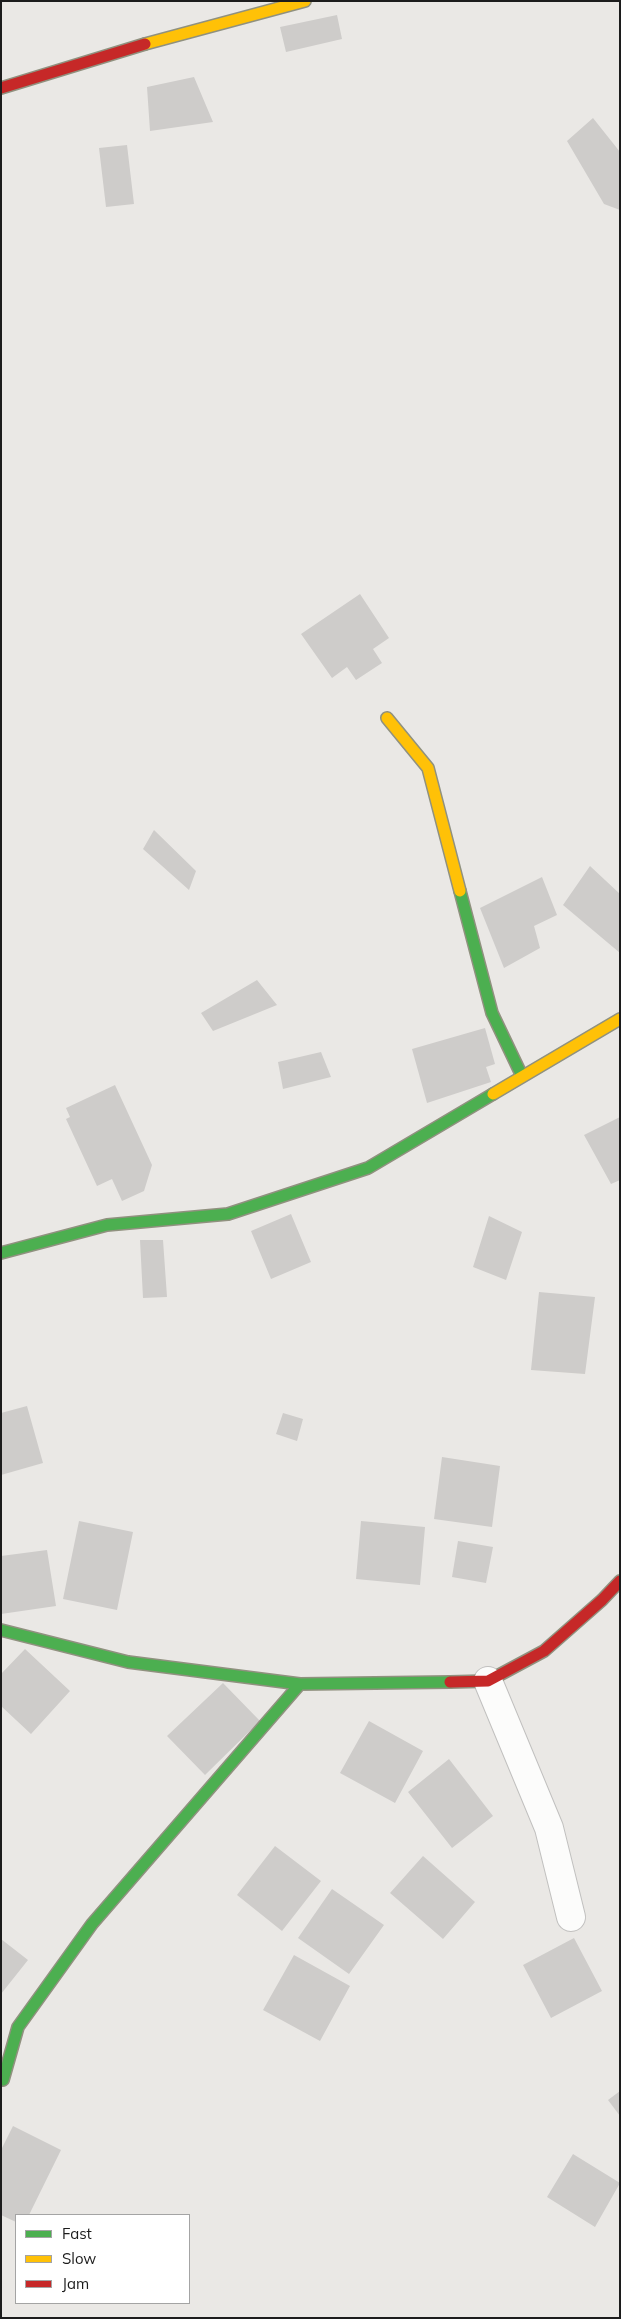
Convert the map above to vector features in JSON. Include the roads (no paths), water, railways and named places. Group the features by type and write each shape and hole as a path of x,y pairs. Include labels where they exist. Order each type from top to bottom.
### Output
{"street":[{"path":"1,88 113,52 305,1"},
{"path":"387,718 428,768 492,1012 522,1076"},
{"path":"1,1253 108,1225 228,1214 368,1168 620,1019"},
{"path":"1,1630 128,1662 300,1684 488,1681 544,1651 602,1600 620,1581"},
{"path":"488,1681 549,1828 571,1917"},
{"path":"3,2080 18,2027 92,1924 300,1684"}]}
